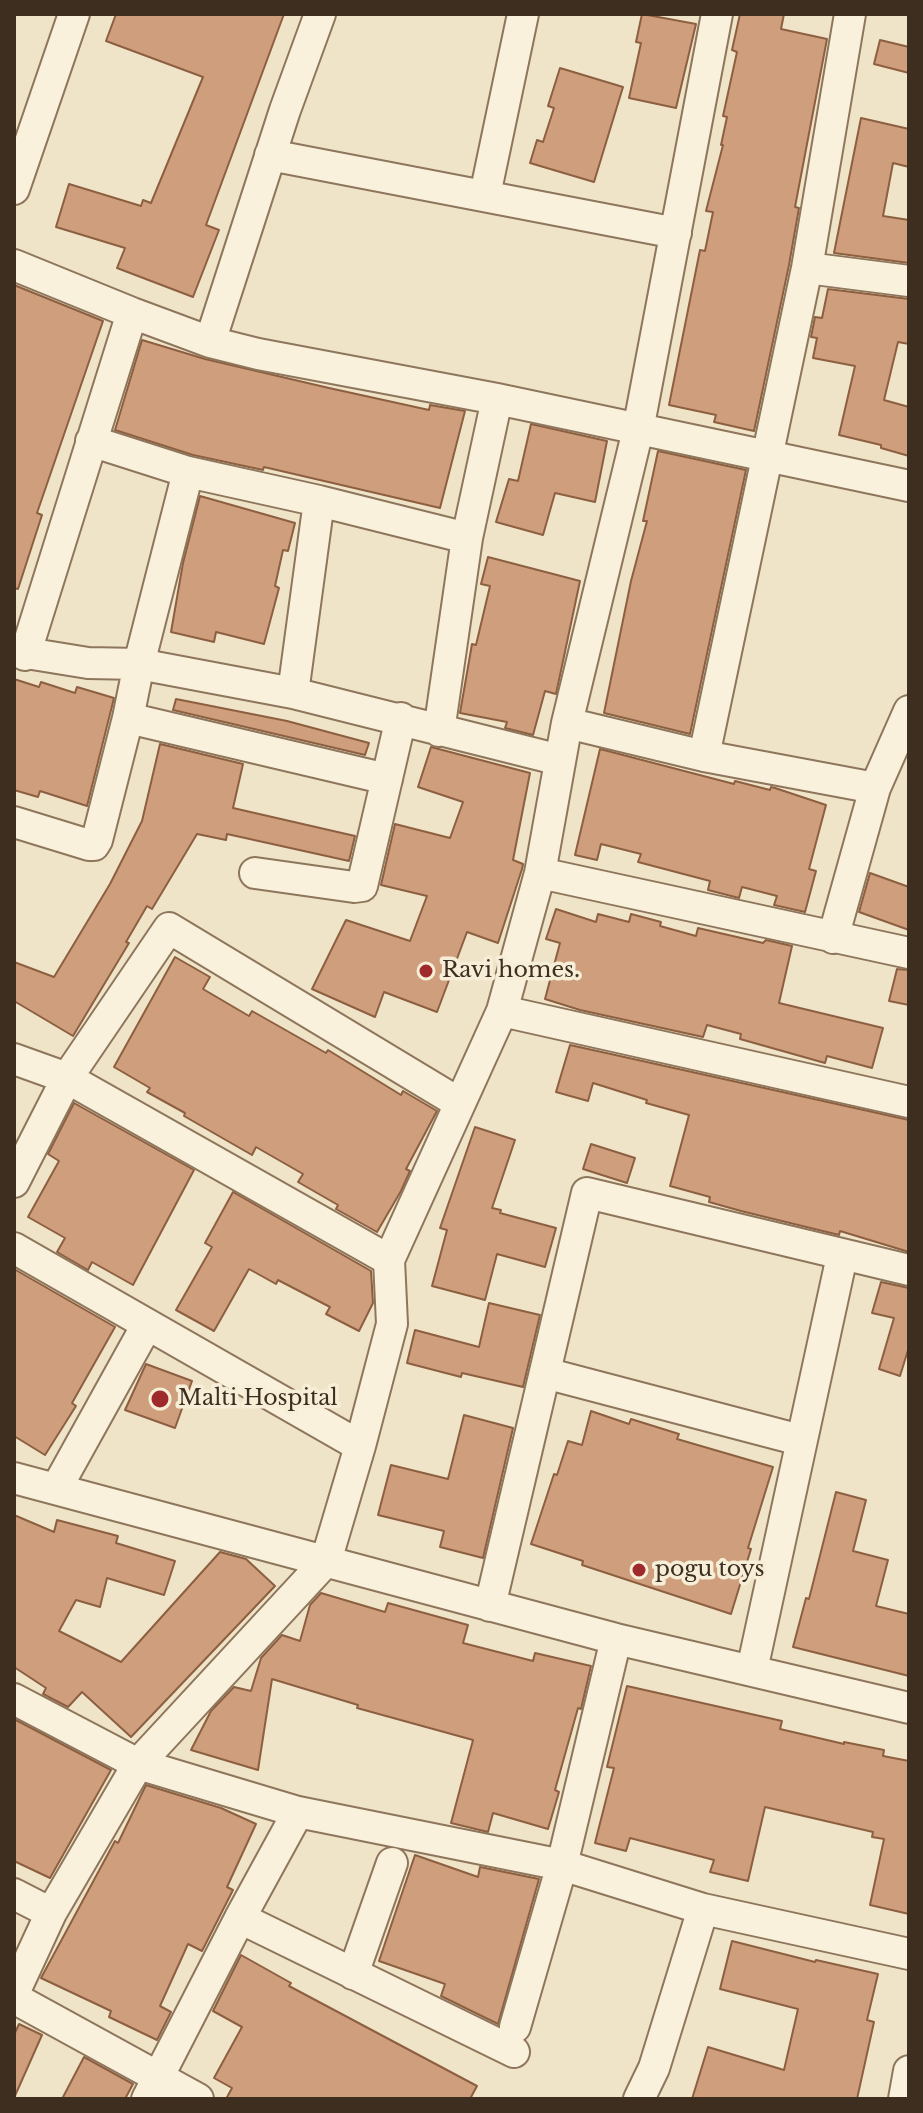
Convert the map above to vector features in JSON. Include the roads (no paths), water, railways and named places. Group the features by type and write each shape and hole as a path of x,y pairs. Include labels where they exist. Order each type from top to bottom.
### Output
{"street":[{"path":"14,189 74,14"},
{"path":"210,342 270,155 320,14"},
{"path":"485,195 523,14"},
{"path":"198,2099 153,2088 14,1996 51,1913 138,1764 326,1561 392,1324 389,1260 502,1011 540,873 567,723 638,430 717,14"},
{"path":"704,756 807,268 850,14"},
{"path":"270,155 676,233"},
{"path":"14,265 210,342 258,354 497,399 909,486"},
{"path":"807,268 909,281"},
{"path":"132,313 20,653 88,663 139,664 293,693 560,760"},
{"path":"439,731 467,538 497,399"},
{"path":"91,441 188,472 467,538"},
{"path":"14,822 94,845 97,840 188,472"},
{"path":"293,693 319,501"},
{"path":"833,938 875,788 909,711"},
{"path":"128,718 387,779"},
{"path":"255,873 362,886 401,718"},
{"path":"567,723 704,756 875,788"},
{"path":"540,873 909,953"},
{"path":"14,1182 67,1078 169,928 459,1103"},
{"path":"502,1011 909,1102"},
{"path":"14,1059 67,1078 389,1260"},
{"path":"490,1606 587,1193 909,1270"},
{"path":"14,1248 360,1446"},
{"path":"752,1670 842,1256"},
{"path":"56,1489 147,1325"},
{"path":"545,1373 800,1440"},
{"path":"14,1478 616,1639 909,1708"},
{"path":"240,1918 353,1974 515,2039 562,1865 616,1639"},
{"path":"14,1699 138,1764 298,1812 562,1865 703,1909 909,1954"},
{"path":"153,2088 298,1812"},
{"path":"353,1974 392,1863"},
{"path":"14,1894 51,1913"},
{"path":"639,2099 654,2068 703,1909"},
{"path":"904,2099 909,2071"}],"place":[{"name":"Ravi homes.","path":"426,971"},
{"name":"Malti Hospital","path":"160,1399"},
{"name":"pogu toys","path":"639,1570"}]}
